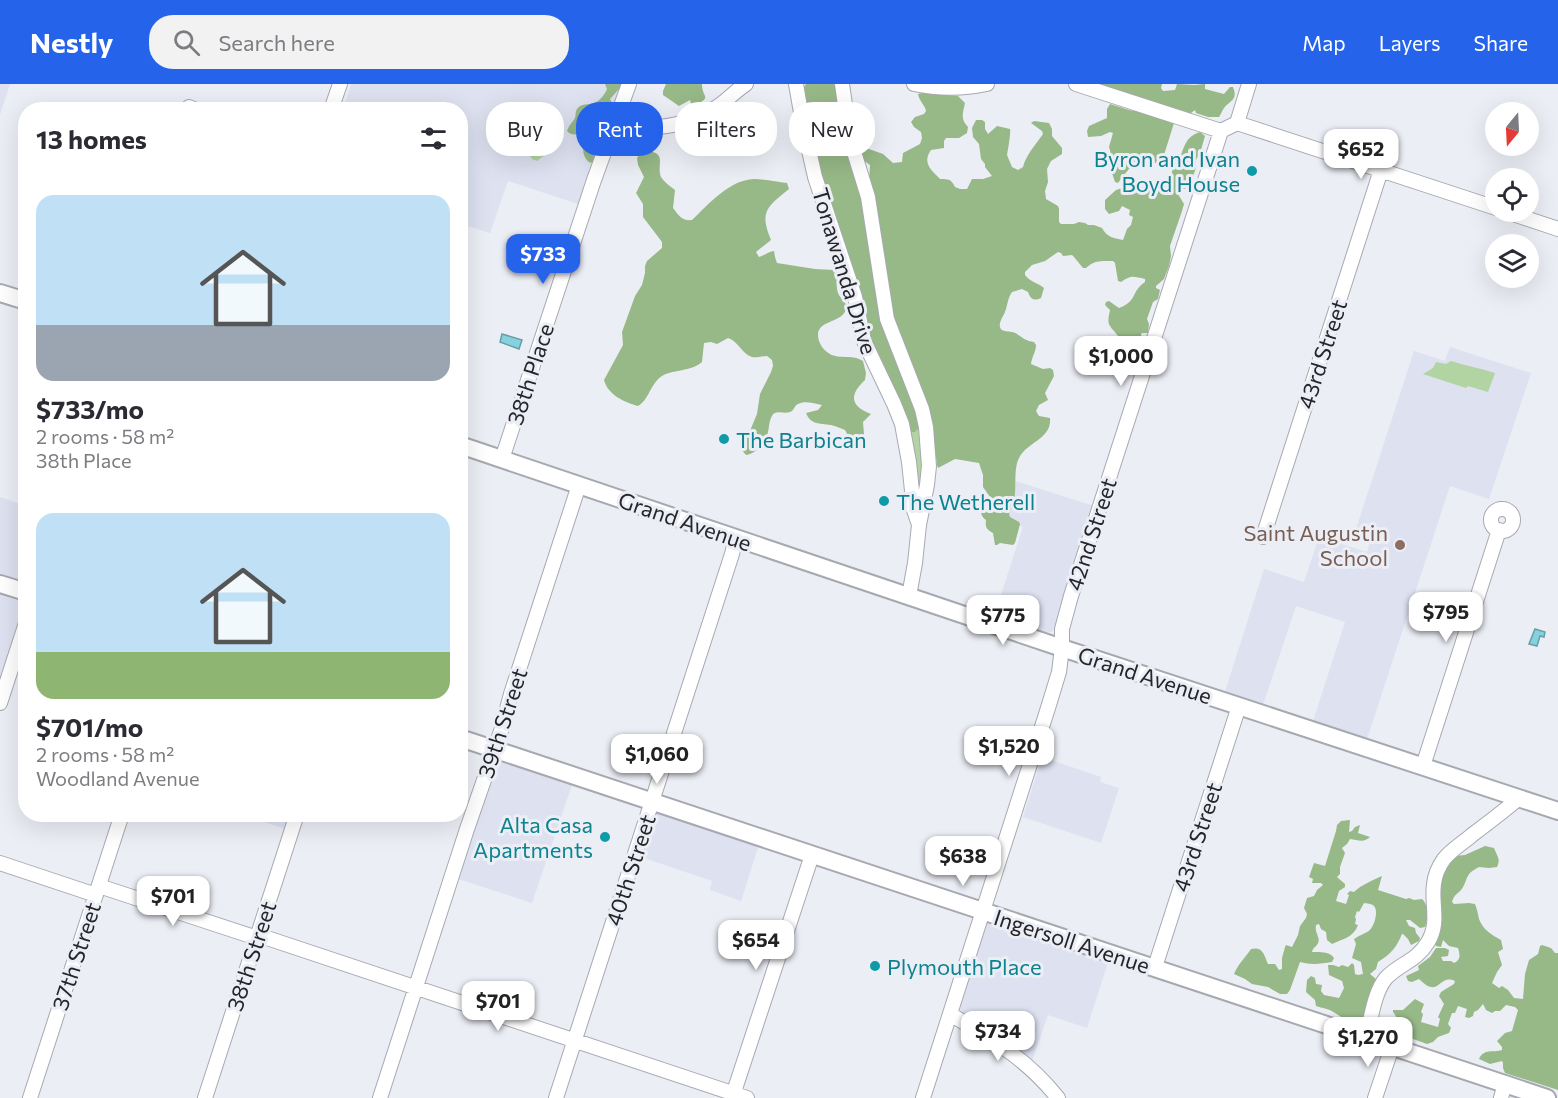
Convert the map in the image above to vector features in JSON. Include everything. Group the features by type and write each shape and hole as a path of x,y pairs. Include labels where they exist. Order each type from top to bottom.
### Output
{"main road":[{"path":"0,292 18,298"},
{"name":"Grand Avenue","path":"468,448 1062,648 1558,811"},
{"path":"0,584 18,590"},
{"name":"Ingersoll Avenue","path":"468,741 1366,1038 1503,1091 1547,1098"}],"street":[{"path":"334,102 340,84"},
{"name":"38th Place","path":"623,102 629,84"},
{"path":"663,126 683,123 711,111 747,84"},
{"name":"Tonawanda Drive","path":"796,84 815,177 855,297 864,341 902,424 919,525"},
{"name":"Tonawanda Drive","path":"842,84 850,139 868,197 887,319 922,409 926,427 929,466 909,597"},
{"path":"914,84 947,88 987,84"},
{"path":"1076,84 1221,131 1237,123 1485,204"},
{"path":"1237,123 1249,84"},
{"name":"42nd Street","path":"923,1098 1059,672 1062,629 1071,596 1221,131"},
{"name":"38th Place","path":"502,459 602,156"},
{"name":"43rd Street","path":"1263,537 1381,170"},
{"path":"1537,222 1558,229"},
{"name":"39th Street","path":"380,1098 579,485"},
{"path":"1423,766 1499,530"},
{"name":"40th Street","path":"556,1098 736,538"},
{"path":"0,703 18,648"},
{"name":"43rd Street","path":"1155,968 1239,706"},
{"path":"1366,1038 1376,997 1382,983 1391,973 1416,957 1431,936 1435,918 1433,888 1441,864 1452,851 1519,798"},
{"name":"37th Street","path":"30,1098 120,822"},
{"name":"38th Street","path":"205,1098 294,822"},
{"path":"732,1096 812,855"},
{"path":"0,863 257,937 575,1041 732,1096 747,1098"},
{"path":"950,1014 1011,1051 1030,1067 1058,1098"},
{"path":"1375,1098 1392,1047"}],"shaded area":[{"path":"0,84 10,84 0,115"},
{"path":"351,84 625,84 618,102 576,102 576,156 599,156 581,205 508,181 490,233 468,226 468,102 345,102"},
{"name":"Saint Augustin School","path":"1450,347 1531,373 1489,499 1450,486 1367,739 1313,721 1345,622 1296,606 1263,705 1225,692 1264,569 1304,582 1319,537 1367,552 1372,535 1356,529 1414,351 1445,361"},
{"path":"1015,481 1094,506 1055,626 1053,631 1047,633 994,616 1023,527 1003,520"},
{"path":"0,497 18,503 18,645 7,680 0,677"},
{"path":"495,749 575,776 532,903 452,877"},
{"path":"1042,757 1101,777 1100,782 1119,788 1101,843 1023,817"},
{"path":"652,801 761,838 741,901 710,890 712,881 635,855"},
{"path":"264,822 295,822 292,831"},
{"path":"984,912 1111,953 1087,1028 1048,1015 1030,1067 950,1014"}],"green space":[{"path":"605,84 625,84 624,88 619,89 610,99 612,102 596,102 607,89"},
{"path":"666,84 702,84 705,99 701,102 691,102 690,100 675,103 663,95"},
{"path":"806,84 835,84 841,102 805,102 802,90"},
{"path":"1091,84 1162,84 1163,91 1175,90 1177,84 1205,84 1205,89 1224,94 1230,87 1233,87 1235,95 1219,117 1208,117 1196,113 1195,110 1187,115"},
{"path":"918,94 958,96 965,103 963,116 968,127 967,133 959,138 946,138 944,148 931,150 928,155 929,166 940,179 949,180 960,189 967,189 972,179 992,176 981,159 979,144 973,137 972,128 976,120 985,122 988,134 997,126 1010,129 1007,155 1012,167 1018,170 1023,167 1043,134 1031,123 1034,121 1049,123 1052,136 1062,148 1062,154 1051,161 1047,169 1048,182 1045,191 1046,199 1058,206 1059,222 1061,224 1079,222 1094,225 1102,228 1111,237 1123,240 1133,217 1129,215 1130,210 1122,206 1119,211 1109,214 1105,209 1105,200 1116,190 1122,188 1144,187 1164,190 1173,167 1151,162 1150,159 1139,155 1118,183 1115,182 1112,173 1114,164 1109,147 1113,133 1088,137 1089,126 1107,118 1107,109 1110,104 1174,123 1164,155 1179,160 1191,137 1200,132 1205,136 1189,187 1178,194 1184,204 1170,246 1169,266 1164,279 1156,286 1160,290 1158,299 1153,302 1147,319 1148,333 1141,334 1143,347 1126,349 1122,338 1109,324 1110,310 1105,305 1106,302 1109,301 1119,308 1125,305 1145,282 1145,279 1135,277 1118,281 1113,261 1098,262 1083,268 1072,255 1063,256 1058,252 1045,261 1032,265 1025,272 1029,279 1044,288 1041,298 1033,299 1028,292 1022,289 1012,292 1010,296 1000,323 1001,329 1034,342 1036,347 1031,364 1043,369 1050,368 1054,376 1045,393 1048,400 1039,405 1036,411 1039,416 1050,418 1050,425 1043,436 1023,453 1017,463 1014,501 1009,514 1020,524 1013,545 1000,543 995,545 993,533 986,527 986,520 981,512 990,497 983,487 983,475 979,463 955,459 938,468 933,432 893,315 869,183 870,165 862,156 875,156 875,151 883,154 893,163 902,162 903,153 920,144 921,132 911,122 926,111"},
{"path":"576,111 576,134 569,133 567,131 575,118"},
{"path":"530,156 543,156 537,161"},
{"path":"585,156 597,156 591,163"},
{"path":"639,156 658,156 661,177 675,190 673,208 679,216 686,220 692,220 712,200 728,188 745,180 758,179 787,183 789,189 767,210 767,230 771,240 756,252 759,257 774,251 777,263 834,270 838,293 846,308 840,317 824,325 818,334 821,346 831,355 854,357 863,361 865,380 856,391 854,400 859,407 871,414 863,422 864,434 856,444 851,441 845,430 810,420 806,413 818,410 822,405 804,402 792,411 775,413 763,443 757,450 746,455 742,450 757,414 760,394 773,366 772,360 767,356 749,355 728,338 717,344 704,343 702,362 662,376 638,406 622,400 609,390 604,380 623,345 622,332 635,296 642,285 645,266 647,261 662,248 662,242 643,217 643,204 636,193 644,177 637,158"},
{"path":"817,156 853,156 922,424 915,432 908,432 868,341 824,190"},
{"path":"1451,361 1495,373 1488,392 1468,386 1466,388 1423,374 1433,368 1436,362 1446,364"},
{"path":"922,424 925,444 920,508 908,432"},
{"path":"1350,820 1349,832 1360,825 1358,833 1370,837 1363,841 1350,839 1342,848 1345,853 1340,874 1337,877 1345,884 1345,887 1339,891 1336,901 1346,904 1349,895 1347,894 1350,891 1354,892 1382,876 1378,890 1406,899 1422,899 1427,912 1425,927 1420,928 1410,920 1406,920 1409,926 1415,928 1420,938 1419,941 1411,945 1402,934 1393,950 1378,962 1376,969 1370,974 1376,979 1375,986 1366,1015 1358,1021 1347,1020 1331,1010 1316,1006 1315,1000 1306,992 1307,980 1311,976 1315,978 1316,984 1322,985 1321,991 1324,995 1339,998 1344,988 1342,981 1329,975 1328,965 1348,967 1352,963 1355,974 1363,974 1361,962 1352,958 1356,944 1354,939 1370,930 1374,924 1376,912 1372,904 1364,903 1359,912 1357,911 1355,924 1358,925 1354,932 1332,944 1327,940 1326,932 1319,924 1316,925 1319,940 1312,952 1327,953 1334,958 1332,962 1312,964 1300,962 1287,994 1280,994 1268,987 1252,984 1234,974 1251,949 1255,948 1262,952 1268,964 1275,964 1279,970 1282,969 1285,947 1286,945 1292,947 1300,926 1306,918 1304,908 1307,898 1314,896 1323,885 1312,883 1313,879 1309,877 1314,863 1325,866 1337,825 1341,821"},
{"path":"1485,846 1494,848 1499,860 1497,867 1479,867 1474,870 1468,875 1452,902 1454,904 1475,904 1483,926 1501,940 1503,949 1498,952 1502,965 1492,983 1508,990 1514,998 1523,999 1525,974 1529,960 1538,954 1540,946 1551,948 1558,953 1558,1090 1505,1073 1502,1061 1490,1064 1479,1059 1483,1053 1502,1050 1497,1041 1505,1033 1512,1031 1518,1010 1515,1007 1506,1005 1500,1011 1492,1013 1486,1010 1483,1004 1469,1018 1465,1017 1467,1009 1458,1006 1455,1013 1452,1013 1448,1024 1451,1028 1449,1033 1427,1044 1399,1034 1398,1031 1397,1018 1393,1010 1403,1010 1415,999 1424,1004 1421,1022 1438,1027 1440,1019 1438,1017 1444,1004 1439,996 1455,981 1445,980 1431,987 1419,979 1408,981 1406,976 1419,970 1418,966 1430,957 1436,948 1449,950 1448,956 1441,957 1443,961 1454,963 1459,959 1458,948 1449,946 1443,940 1441,947 1434,943 1439,885 1444,870 1455,856 1465,855"}],"water":[{"path":"502,334 522,340 519,349 500,342"},
{"path":"1535,629 1545,632 1544,637 1540,636 1537,646 1529,644"}],"place":[{"name":"Byron and Ivan Boyd House","path":"1252,171"},
{"name":"The Barbican","path":"724,439"},
{"name":"The Wetherell","path":"884,501"},
{"name":"Saint Augustin School","path":"1400,545"},
{"name":"Alta Casa Apartments","path":"605,837"},
{"name":"Plymouth Place","path":"875,966"}]}
